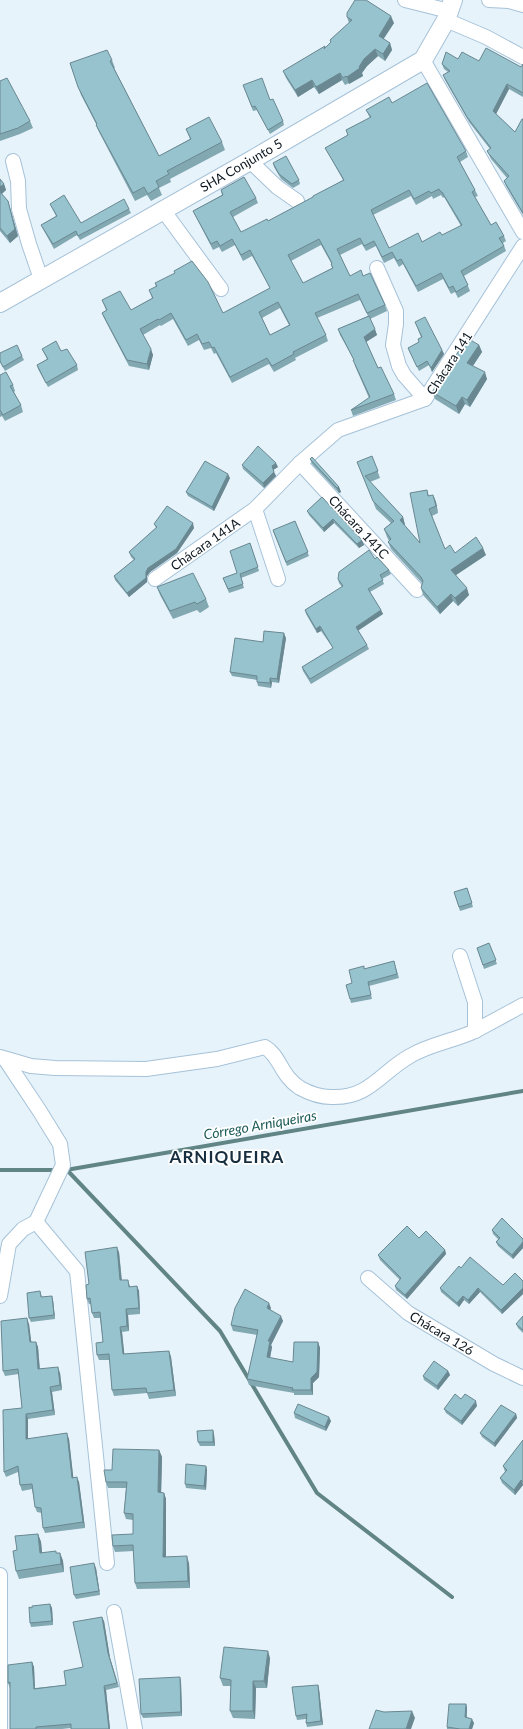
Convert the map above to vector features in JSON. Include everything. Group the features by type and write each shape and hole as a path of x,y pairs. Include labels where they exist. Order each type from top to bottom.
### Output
{"street":[{"path":"405,0 449,10 486,37 523,57"},
{"path":"490,0 509,1 523,6"},
{"path":"449,10 424,60 523,232"},
{"name":"SHA Conjunto 5","path":"0,302 250,161 424,60"},
{"path":"13,161 18,181 19,208 41,279"},
{"path":"250,161 277,187 297,201"},
{"path":"163,210 221,289"},
{"name":"Chácara 141","path":"300,463 338,430 425,399 523,246"},
{"path":"377,268 396,311 393,345 399,366 404,375 425,399"},
{"name":"Chácara 141A","path":"155,578 255,509 300,463"},
{"name":"Chácara 141C","path":"300,463 417,590"},
{"name":"Chácara 141A","path":"255,509 278,579"},
{"path":"460,956 475,1002 475,1031"},
{"path":"2,1058 31,1066 55,1068 146,1069 217,1059 238,1055 265,1047 274,1056 284,1075 301,1089 317,1095 345,1098 361,1092 410,1056 475,1031 523,1005"},
{"path":"0,1296 9,1244 23,1229 36,1222 63,1165 60,1144 39,1110 2,1058"},
{"path":"36,1222 77,1271 108,1563"},
{"name":"Chácara 126","path":"368,1278 408,1313 494,1364 523,1378"},
{"path":"0,1575 0,1729"},
{"path":"114,1612 135,1729"}],"building":[{"path":"355,0 366,0 391,16 379,36 390,43 383,54 375,49 364,59 359,67 360,68 347,77 346,76 343,78 340,73 316,87 312,80 295,90 283,71 325,46 324,49 331,42 330,40 352,20 347,17 347,13"},
{"path":"486,48 521,67 523,64 523,93 507,84 493,111 515,132 523,119 523,213 504,181 509,176 487,151 491,148 467,117 443,75 450,71 442,64 446,52 458,59 462,52 479,61"},
{"path":"107,50 112,60 110,61 159,156 191,139 186,129 209,117 222,142 167,171 169,174 156,181 159,187 148,194 144,187 133,193 96,125 97,124 78,87 70,63"},
{"path":"7,78 30,121 18,128 0,134 0,81"},
{"path":"262,78 270,100 273,99 283,121 268,130 255,106 252,107 243,85"},
{"path":"427,83 466,151 457,157 475,190 472,192 491,225 496,222 504,236 499,238 504,246 461,271 468,285 456,292 453,286 449,288 441,273 416,286 401,259 397,261 392,252 382,257 374,241 364,246 360,238 337,249 350,276 361,270 363,276 370,273 385,305 367,313 358,294 315,313 326,335 293,352 294,354 272,366 267,358 230,377 214,347 212,348 209,342 202,344 197,334 186,340 171,313 140,329 151,349 147,364 127,360 102,313 107,310 102,300 120,291 131,310 153,298 149,290 157,286 155,283 175,273 174,271 192,261 208,282 223,313 270,288 250,250 241,255 232,239 220,246 217,241 211,244 193,211 223,195 221,190 244,177 256,198 230,212 241,232 267,219 268,221 313,197 344,180 325,148 348,135 346,130 371,117 366,110 389,97 392,103","holes":["439,189 462,225 442,235 440,232 422,242 418,233 389,248 371,210 409,190 414,199 429,191 431,193","319,239 332,263 333,268 303,283 288,255","278,302 290,325 270,335 259,312"]},
{"path":"286,156 299,180 292,184 279,174 273,163"},
{"path":"0,179 4,184 0,187"},
{"path":"0,192 8,201 15,229 7,236 0,228"},
{"path":"64,195 81,223 124,199 129,209 78,236 76,231 53,244 41,225 57,216 50,204"},
{"path":"369,316 375,329 364,337 378,368 381,367 394,394 351,410 370,397 354,360 338,329"},
{"path":"425,317 442,350 431,368 427,361 417,367 408,348 419,342 418,339 422,337 415,322"},
{"path":"467,338 479,345 467,363 485,372 467,400 462,397 456,406 432,392"},
{"path":"56,341 61,351 67,349 77,365 46,383 37,365 48,359 42,349"},
{"path":"17,345 22,356 3,367 0,361 0,353"},
{"path":"6,372 13,385 10,386 21,405 3,415 0,410 0,375"},
{"path":"258,446 276,463 272,466 274,472 263,483 242,465"},
{"path":"372,456 378,471 365,476 403,517 400,520 420,543 410,493 427,490 428,496 433,495 436,506 429,509 445,549 450,545 455,553 476,537 483,548 451,570 467,588 455,598 451,594 437,607 421,588 423,581 421,577 388,542 391,539 384,529 394,521 373,501 357,462"},
{"path":"312,457 339,487 337,488 310,459"},
{"path":"205,461 228,474 212,507 186,492"},
{"path":"322,497 362,540 357,544 333,519 323,528 307,511"},
{"path":"167,506 193,523 176,549 148,568 146,578 127,593 114,576 135,559 129,552 157,527 154,524"},
{"path":"295,521 308,552 286,562 273,530"},
{"path":"250,543 258,567 240,574 243,584 228,589 223,578 237,573 230,551"},
{"path":"369,550 375,559 377,557 389,570 380,575 383,580 368,589 381,610 356,627 367,645 310,679 302,667 333,648 320,626 316,629 305,610 343,586 338,579 339,572"},
{"path":"193,573 206,599 197,604 195,602 170,611 157,587"},
{"path":"264,631 284,633 277,679 270,678 270,683 257,682 257,676 230,672 235,638 263,642"},
{"path":"467,888 472,903 459,907 454,892"},
{"path":"489,943 496,960 483,965 477,948"},
{"path":"394,961 397,974 368,982 371,995 350,999 346,985 352,983 349,970 364,966 364,969"},
{"path":"502,1218 523,1239 523,1242 512,1255 496,1242 500,1238 492,1230"},
{"path":"407,1226 419,1238 426,1231 445,1250 405,1295 395,1286 401,1278 378,1255"},
{"path":"117,1247 120,1280 128,1280 129,1287 137,1286 139,1308 126,1309 127,1326 120,1327 123,1354 169,1351 174,1390 147,1393 146,1388 112,1390 109,1354 97,1355 96,1343 103,1342 100,1312 92,1313 90,1298 87,1299 86,1285 89,1284 85,1252"},
{"path":"470,1257 503,1285 515,1273 523,1281 523,1288 501,1310 478,1288 468,1300 463,1296 457,1303 440,1288 459,1266 461,1268"},
{"path":"245,1289 269,1303 267,1308 281,1316 268,1341 270,1341 267,1357 293,1362 294,1342 318,1342 317,1372 311,1378 311,1390 292,1390 293,1388 247,1379 258,1330 231,1325 235,1308"},
{"path":"40,1291 41,1297 52,1296 54,1315 29,1318 27,1293"},
{"path":"523,1316 523,1330 516,1324"},
{"path":"27,1318 30,1342 36,1342 38,1369 58,1367 60,1385 50,1387 53,1410 26,1414 26,1439 67,1433 72,1478 77,1477 83,1522 43,1528 41,1508 35,1507 32,1484 20,1485 18,1466 4,1472 3,1410 22,1408 18,1369 3,1371 1,1321"},
{"path":"434,1361 448,1371 437,1386 423,1376"},
{"path":"455,1394 461,1399 465,1394 476,1401 461,1421 444,1409"},
{"path":"298,1404 329,1417 325,1427 294,1413"},
{"path":"501,1405 516,1414 494,1443 480,1433"},
{"path":"213,1430 213,1442 198,1442 197,1431"},
{"path":"523,1440 523,1482 521,1480 514,1490 500,1478 507,1470 503,1466"},
{"path":"113,1449 159,1450 158,1492 164,1493 163,1557 187,1556 188,1581 135,1583 133,1545 113,1546 112,1535 133,1534 133,1514 124,1513 127,1482 106,1482 104,1470 112,1470"},
{"path":"186,1464 206,1466 204,1486 185,1484"},
{"path":"38,1534 40,1553 56,1551 56,1553 60,1553 61,1564 16,1571 13,1551 17,1550 15,1536"},
{"path":"94,1563 99,1591 74,1595 70,1567"},
{"path":"50,1604 52,1621 30,1623 29,1607 32,1608 32,1606"},
{"path":"102,1617 108,1653 117,1683 104,1686 109,1729 71,1729 71,1724 36,1727 36,1729 10,1729 10,1682 8,1683 8,1665 32,1662 34,1689 66,1685 64,1671 83,1667 73,1622"},
{"path":"224,1647 268,1651 264,1681 253,1681 253,1711 230,1711 231,1680 220,1678"},
{"path":"180,1677 181,1712 141,1714 139,1679"},
{"path":"318,1685 321,1721 306,1723 307,1714 296,1716 292,1687"},
{"path":"449,1704 466,1704 465,1717 472,1719 469,1729 447,1727"},
{"path":"376,1710 384,1712 412,1711 406,1729 369,1729"}],"waterway":[{"name":"Córrego Arniqueiras","path":"66,1170 523,1091"},
{"name":"Córrego Arniqueiras","path":"0,1170 57,1170"},
{"path":"67,1170 220,1331 317,1493 452,1597"}],"district":[{"name":"ARNIQUEIRA","path":"227,1157"}]}
